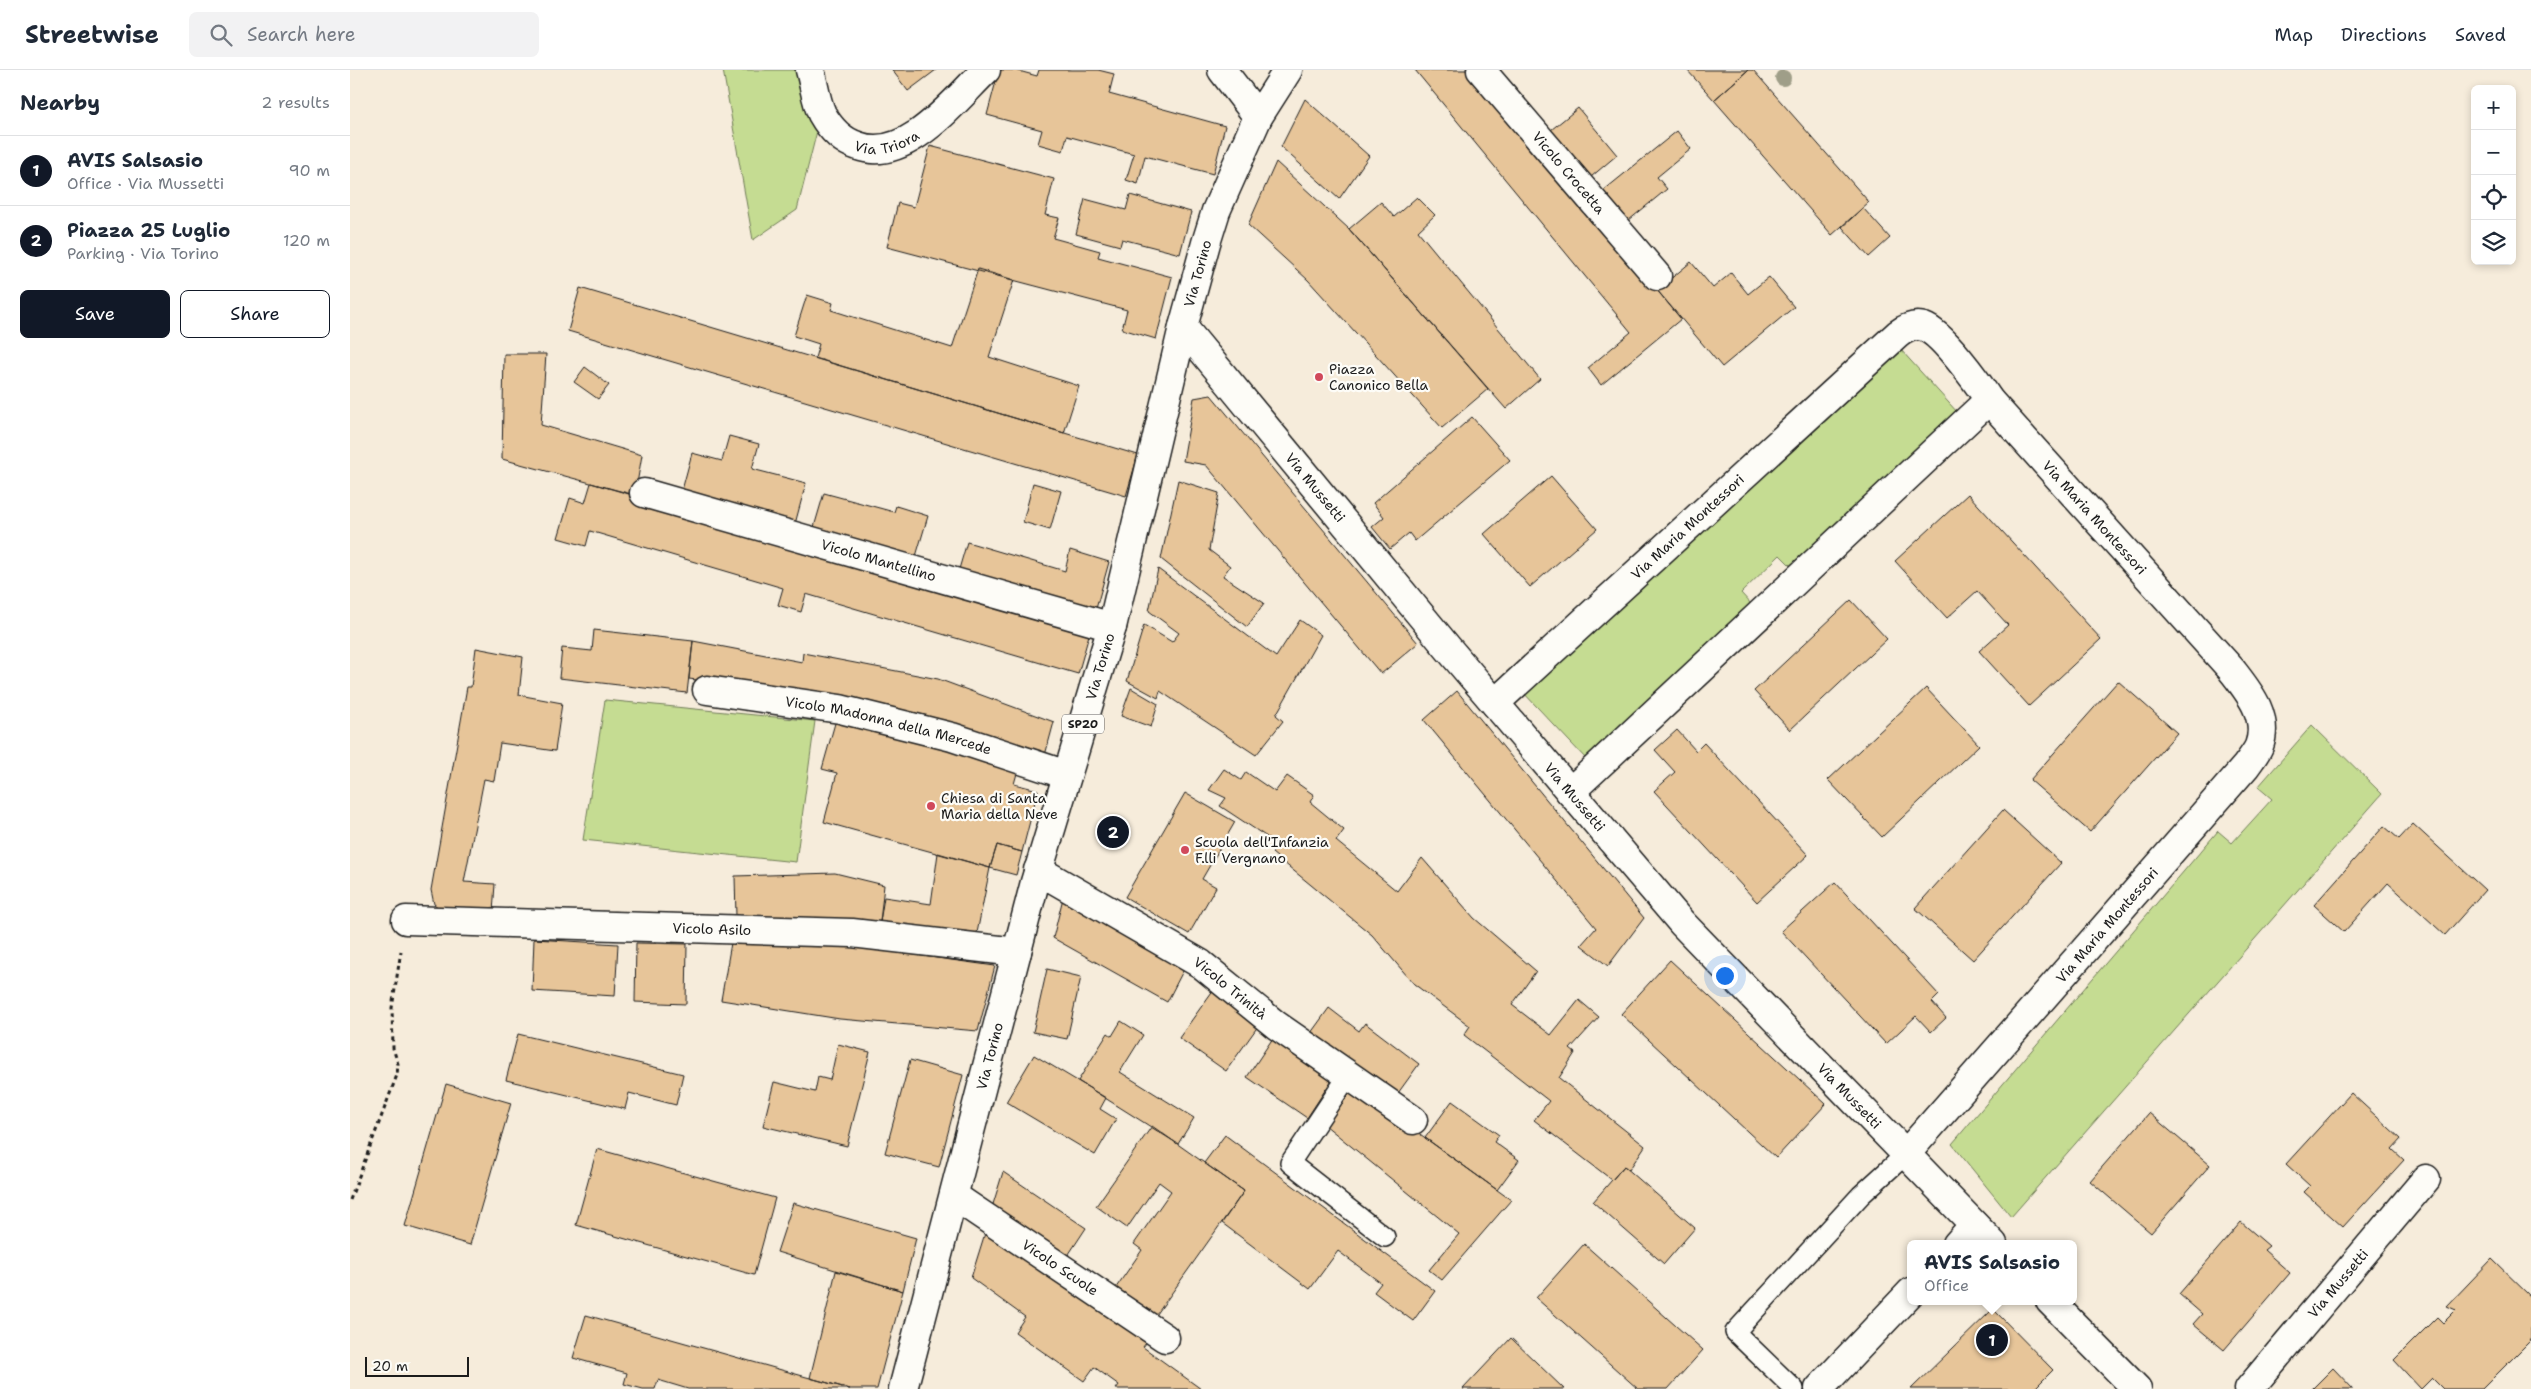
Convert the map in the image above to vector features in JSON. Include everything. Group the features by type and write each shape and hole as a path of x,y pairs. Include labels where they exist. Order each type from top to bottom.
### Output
{"street":[{"name":"Via Triora","path":"810,70 822,114 842,141 871,151 902,144 925,129 986,70"},
{"path":"1222,70 1258,117"},
{"name":"Via Torino","path":"903,1389 1038,870 1112,627 1183,328 1216,210 1258,117 1288,70"},
{"name":"Vicolo Crocetta","path":"1481,70 1657,276"},
{"name":"Via Maria Montessori","path":"1495,703 1905,329 1912,326 1924,327 1934,332 1976,378 1989,400 2231,669 2251,694 2262,719 2259,746 2246,766 1905,1155"},
{"name":"Via Mussetti","path":"1183,328 1495,703 1682,923 1905,1155 1975,1238"},
{"path":"1570,792 1989,400"},
{"name":"Vicolo Mantellino","path":"644,493 1112,627"},
{"name":"Vicolo Madonna della Mercede","path":"707,690 840,709 952,737 1067,776"},
{"name":"Vicolo Trinità","path":"1038,870 1201,964 1276,1025 1412,1120"},
{"name":"Vicolo Asilo","path":"406,920 852,933 1017,952"},
{"name":"Via Mussetti","path":"2249,1389 2426,1179"},
{"name":"Vicolo Scuole","path":"954,1196 1165,1338"},
{"path":"1819,1389 1907,1296"},
{"path":"2054,1305 2137,1389"}],"lane":[{"path":"1348,1076 1290,1163 1385,1237"},
{"path":"1794,1389 1735,1332 1861,1195 1905,1155"}],"path":[{"path":"350,1200 396,1075 398,1064 393,1048 392,1008 406,920"}],"green space":[{"path":"723,70 804,70 819,123 797,210 753,240"},
{"path":"1901,350 1958,413 1792,567 1780,555 1741,593 1752,605 1587,760 1521,690"},
{"path":"605,700 815,721 796,862 583,840"},
{"path":"2312,725 2382,794 2011,1217 1952,1144 2218,831 2232,843 2272,799 2258,787"}],"building":[{"path":"892,70 936,70 908,91"},
{"path":"999,70 1015,70 1037,76 1039,70 1098,70 1114,74 1109,94 1225,126 1213,174 1145,156 1138,184 1126,180 1134,154 1067,136 1063,151 1038,144 1042,130 987,115"},
{"path":"1415,70 1473,70 1681,319 1601,385 1588,368 1631,332"},
{"path":"1687,70 1748,70 1714,100"},
{"path":"1748,70 1753,70 1869,202 1832,235 1714,100"},
{"path":"1305,99 1369,156 1339,199 1281,147"},
{"path":"1578,108 1617,155 1585,182 1546,134"},
{"path":"1677,131 1691,149 1657,177 1667,189 1623,225 1598,195"},
{"path":"930,146 1054,179 1045,215 1059,218 1053,238 1100,251 1098,257 1172,277 1156,339 1122,329 1127,310 887,247 898,203 914,207"},
{"path":"1276,162 1349,229 1488,389 1442,428 1308,280 1248,225"},
{"path":"1130,195 1191,212 1180,254 1122,239 1120,246 1076,234 1085,199 1126,210"},
{"path":"1417,197 1435,215 1418,231 1540,379 1506,409 1349,229 1381,202 1394,217"},
{"path":"1863,208 1890,238 1869,257 1842,227"},
{"path":"1691,262 1713,288 1731,273 1748,294 1769,277 1794,307 1722,367 1657,290"},
{"path":"978,269 1014,280 989,357 1079,386 1064,433 815,358 819,344 794,336 807,295 833,303 831,310 952,348"},
{"path":"580,288 1138,455 1126,496 568,331"},
{"path":"504,354 546,354 541,425 642,455 635,495 502,459"},
{"path":"585,367 609,385 598,399 574,382"},
{"path":"1211,395 1418,643 1381,674 1206,465 1183,461 1194,398"},
{"path":"1472,417 1510,460 1415,541 1409,533 1390,549 1372,527 1384,517 1373,503"},
{"path":"729,436 759,444 752,469 806,483 795,524 681,494 692,453 722,461"},
{"path":"1551,476 1597,529 1530,587 1484,534"},
{"path":"1178,480 1219,493 1209,550 1230,566 1223,576 1264,603 1247,627 1161,559"},
{"path":"591,483 1091,628 1078,674 806,594 801,612 778,605 783,588 590,531 586,546 558,538 570,498 585,503"},
{"path":"1033,483 1061,491 1050,530 1023,522"},
{"path":"824,493 894,512 896,506 928,516 914,563 812,534"},
{"path":"1968,494 2101,639 2029,706 1979,651 2008,625 1977,591 1947,618 1895,561"},
{"path":"967,542 1065,571 1070,550 1109,562 1094,616 957,576"},
{"path":"1158,569 1276,657 1300,620 1321,635 1276,715 1283,721 1256,755 1160,691 1158,698 1127,681 1144,625 1172,642 1179,633 1149,611"},
{"path":"1851,600 1887,639 1790,730 1754,691"},
{"path":"594,630 693,641 687,693 559,678 562,648 592,651"},
{"path":"693,641 802,662 803,653 938,679 1054,722 1044,759 797,693 689,679"},
{"path":"476,648 523,657 519,695 562,703 555,751 500,743 494,781 484,779 464,882 495,884 493,912 444,912 434,904 431,890 467,687 471,687"},
{"path":"2118,681 2177,733 2090,832 2030,780"},
{"path":"1131,688 1158,704 1151,727 1121,716"},
{"path":"1926,688 1979,745 1882,837 1828,780"},
{"path":"1457,691 1644,918 1608,966 1581,945 1596,928 1424,720"},
{"name":"Chiesa di Santa Maria della Neve","path":"837,716 1019,766 1014,784 1038,790 1022,852 997,845 990,868 824,822 837,773 822,769"},
{"path":"1677,730 1696,751 1704,743 1808,855 1757,902 1654,791 1675,772 1655,750"},
{"path":"1224,769 1241,780 1246,772 1275,792 1287,776 1314,795 1310,802 1344,830 1336,841 1397,891 1422,858 1474,918 1536,971 1512,1005 1551,1035 1579,1000 1599,1017 1570,1049 1575,1053 1559,1078 1645,1146 1629,1170 1624,1166 1612,1180 1534,1120 1549,1101 1464,1035 1470,1026 1414,984 1372,935 1272,853 1279,845 1220,806 1226,798 1209,790"},
{"name":"Scuola dell'Infanzia F.lli Vergnano","path":"1185,793 1235,822 1202,879 1216,887 1189,934 1125,897"},
{"path":"2003,810 2061,863 1973,960 1915,908"},
{"path":"2413,824 2485,890 2445,935 2388,883 2344,932 2314,905 2384,826 2399,839"},
{"path":"997,845 1022,852 1016,875 990,868"},
{"path":"938,853 990,868 977,933 880,922 884,897 931,904"},
{"path":"835,873 884,885 880,922 736,917 735,876"},
{"path":"1835,882 1939,995 1932,1002 1946,1018 1931,1032 1916,1016 1886,1044 1781,931"},
{"path":"1063,898 1185,967 1167,1002 1053,938"},
{"path":"534,939 618,944 615,996 532,991"},
{"path":"806,940 995,966 978,1031 840,1019 721,1000 731,943"},
{"path":"636,943 687,944 686,1004 635,1002"},
{"path":"1670,960 1826,1104 1776,1158 1621,1014"},
{"path":"1047,969 1081,977 1067,1039 1033,1032"},
{"path":"1214,989 1261,1022 1226,1071 1179,1038"},
{"path":"1329,1008 1359,1031 1365,1023 1419,1064 1393,1100 1308,1037"},
{"path":"1121,1021 1143,1035 1120,1072 1194,1118 1178,1144 1078,1081 1108,1033 1112,1036"},
{"path":"518,1034 683,1074 676,1105 629,1093 625,1109 506,1080"},
{"path":"1275,1035 1335,1075 1307,1118 1247,1077"},
{"path":"838,1044 870,1052 847,1146 763,1126 774,1082 815,1092 818,1077 830,1080"},
{"path":"1034,1055 1106,1098 1100,1109 1116,1119 1095,1155 1006,1102"},
{"path":"910,1060 963,1075 939,1167 885,1153"},
{"path":"446,1084 511,1103 470,1245 405,1226"},
{"path":"1355,1087 1511,1200 1442,1280 1429,1270 1459,1234 1325,1125"},
{"path":"2351,1093 2401,1139 2392,1149 2404,1160 2343,1227 2304,1192 2310,1186 2286,1164"},
{"path":"1452,1101 1499,1135 1494,1142 1519,1160 1497,1190 1425,1138"},
{"path":"2149,1113 2210,1165 2151,1233 2090,1181"},
{"path":"1152,1126 1244,1191 1152,1321 1113,1292 1142,1250 1134,1244 1171,1191 1159,1182 1127,1228 1096,1206"},
{"path":"1225,1135 1435,1291 1413,1321 1374,1292 1381,1283 1338,1251 1310,1289 1222,1223 1244,1191 1204,1163"},
{"path":"597,1149 775,1198 754,1275 576,1225"},
{"path":"1624,1166 1695,1228 1664,1264 1593,1202"},
{"path":"1003,1172 1086,1228 1063,1263 990,1214"},
{"path":"793,1203 916,1238 903,1291 777,1252"},
{"path":"2241,1222 2269,1246 2264,1250 2290,1273 2224,1350 2193,1324 2202,1314 2179,1294"},
{"path":"986,1230 1146,1343 1143,1347 1201,1389 1116,1389 1119,1385 1094,1367 1084,1381 1015,1332 1025,1317 971,1278"},
{"path":"1584,1244 1703,1350 1668,1389 1638,1389 1536,1298"},
{"path":"2492,1259 2531,1297 2531,1340 2482,1389 2443,1389 2432,1378 2421,1389 2394,1360 2437,1317 2443,1323 2456,1310 2447,1306"},
{"path":"836,1271 903,1291 877,1389 850,1389 810,1378"},
{"path":"1993,1309 2053,1370 2034,1389 1911,1389"},
{"path":"586,1315 850,1389 688,1389 658,1380 655,1389 643,1389 624,1384 627,1373 573,1358"},
{"path":"1511,1338 1564,1389 1463,1389"},
{"path":"2333,1368 2353,1389 2312,1389"}],"place":[{"name":"Piazza Canonico Bella","path":"1319,377"},
{"name":"Chiesa di Santa Maria della Neve","path":"931,806"},
{"name":"Piazza 25 Luglio","path":"1113,832"},
{"name":"Scuola dell'Infanzia F.lli Vergnano","path":"1185,850"},
{"name":"AVIS Salsasio","path":"1992,1340"}]}
